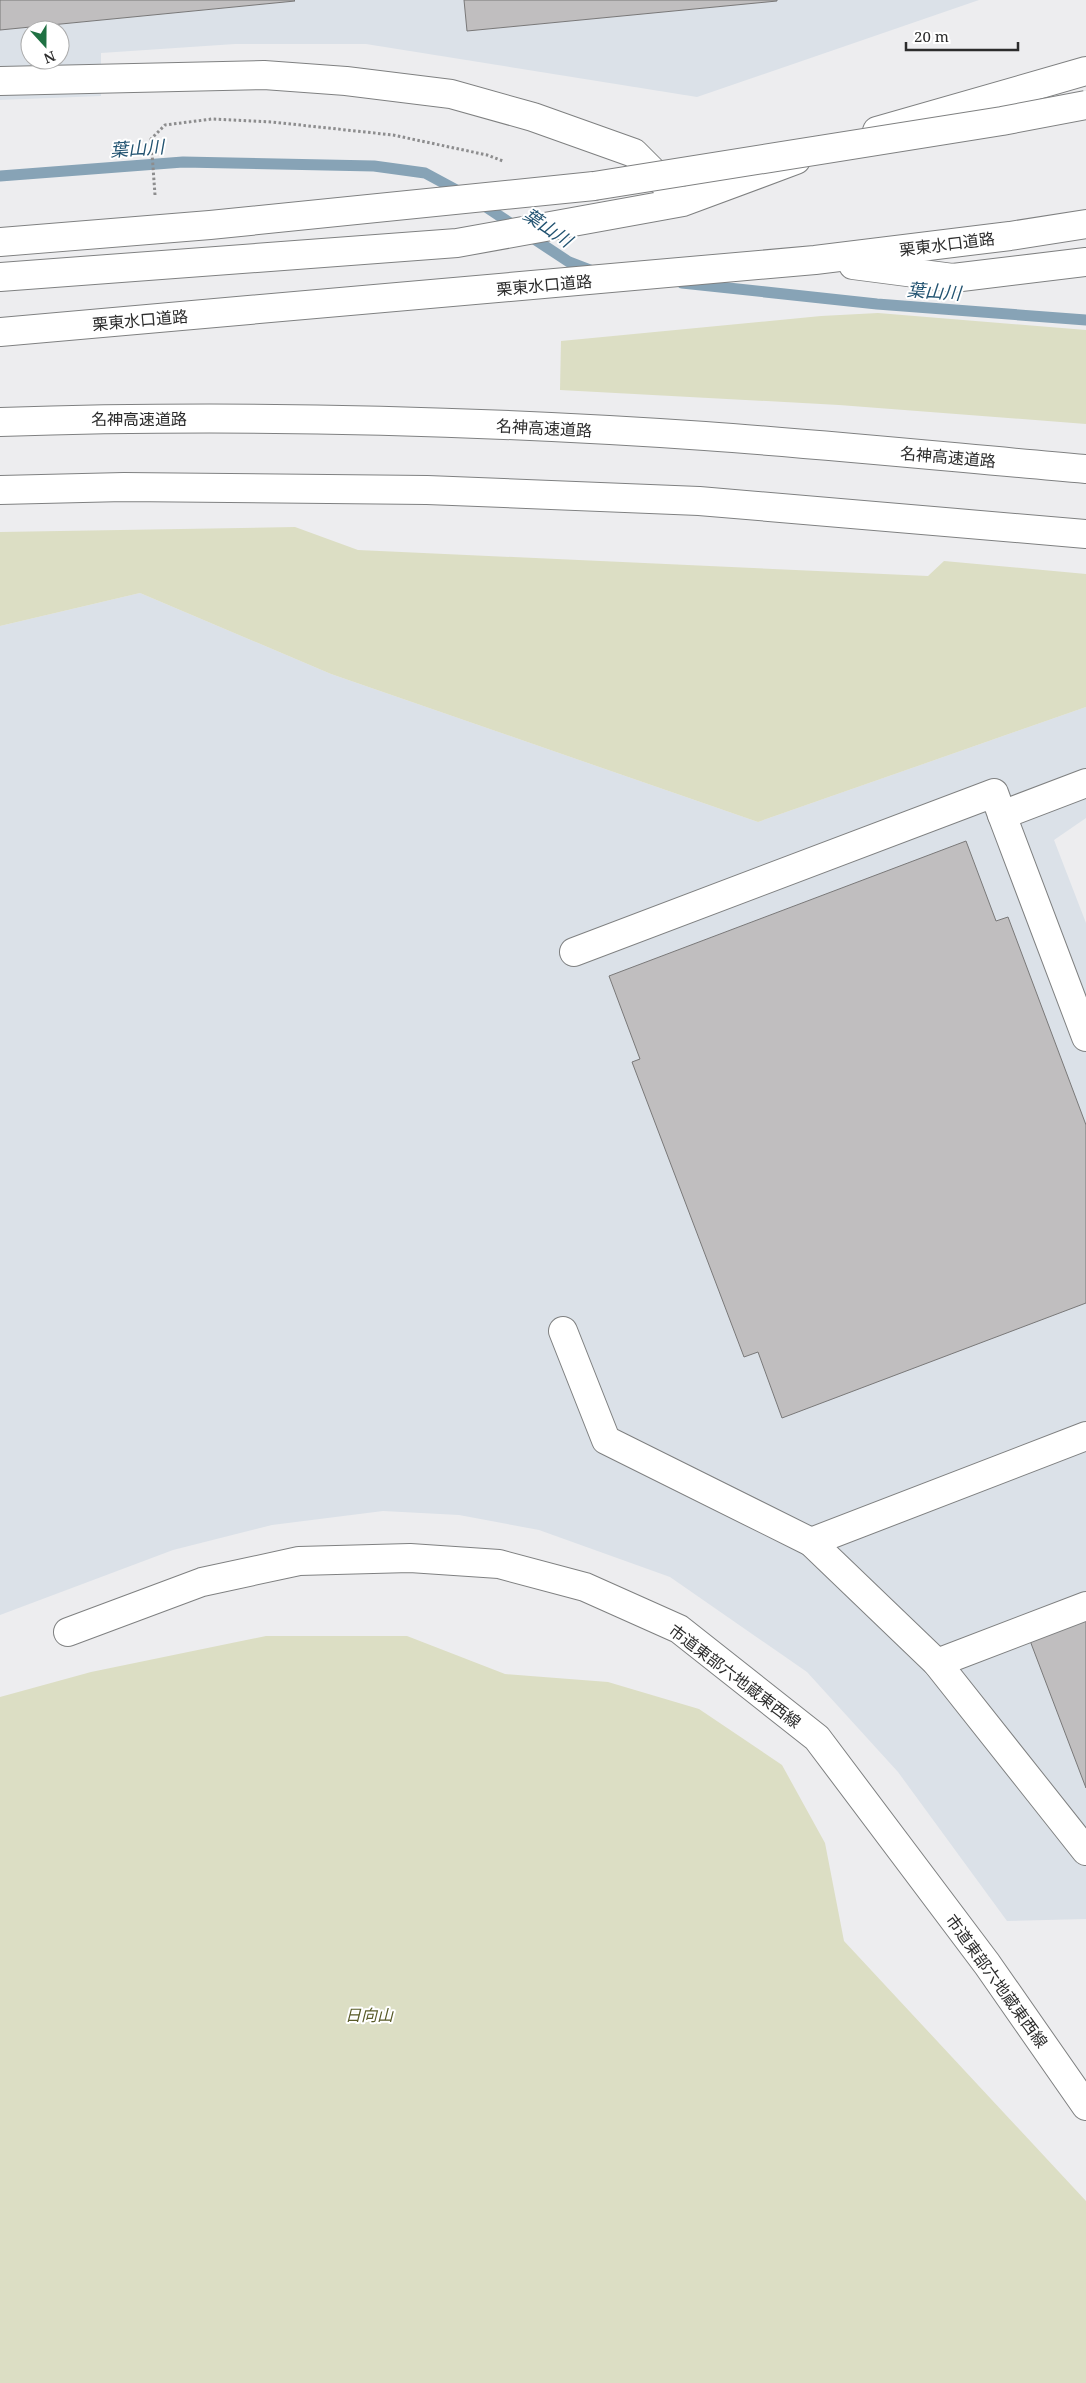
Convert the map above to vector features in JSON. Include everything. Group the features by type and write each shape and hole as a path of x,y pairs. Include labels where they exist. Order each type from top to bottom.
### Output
{"main road":[{"path":"0,277 457,243 672,203 874,132 1086,71"},
{"path":"0,81 264,75 346,81 451,94 533,116 634,153 672,203"},
{"path":"0,242 210,225 594,186 992,123 1086,105"},
{"name":"栗東水口道路","path":"10,331 815,260 1010,236 1086,224"},
{"path":"815,260 953,278 1086,262"},
{"name":"名神高速道路","path":"0,422 126,418 426,422 704,436 1086,469"},
{"path":"0,490 124,487 427,490 699,500 1086,534"},
{"path":"1002,815 1086,783"},
{"path":"574,952 994,793 1086,1037"},
{"path":"564,1332 606,1440 811,1542 937,1663 1086,1851"},
{"path":"811,1542 1086,1436"},
{"name":"市道東部六地蔵東西線","path":"68,1632 212,1580 299,1561 410,1558 498,1564 585,1587 679,1629 816,1738 987,1964 1086,2106"},
{"path":"937,1663 1086,1606"}],"path":[{"path":"155,201 151,138 165,125 212,119 272,122 393,136 487,155 512,164"}],"shaded area":[{"path":"0,0 979,0 697,97 366,44 235,44 101,53 101,96 0,100"},
{"path":"140,593 331,674 758,822 1086,707 1086,818 1054,840 1086,923 1086,1919 1007,1921 898,1772 807,1672 670,1577 539,1530 459,1515 383,1511 272,1525 173,1550 0,1615 0,626"}],"green space":[{"path":"878,313 1086,330 1086,424 839,405 560,390 561,341 821,316"},
{"path":"295,527 358,550 928,576 944,561 1086,574 1086,707 758,822 331,674 140,593 0,626 0,532"},
{"name":"日向山","path":"266,1636 407,1636 505,1674 608,1682 699,1709 782,1765 825,1843 844,1941 1086,2201 1086,2383 0,2383 0,1697 91,1672"}],"building":[{"path":"0,0 295,1 70,23 70,20 20,20 20,28 0,30"},
{"path":"464,0 777,0 777,1 467,31"},
{"path":"966,841 996,921 1008,917 1086,1125 1086,1303 782,1418 758,1352 744,1357 632,1062 640,1059 609,976"},
{"path":"1086,1617 1086,1788 1029,1638"}],"waterway":[{"name":"葉山川","path":"0,176 183,162 374,166 425,173 464,194"},
{"name":"葉山川","path":"480,203 569,262 595,272"},
{"name":"葉山川","path":"682,283 877,304 1086,320"}]}
